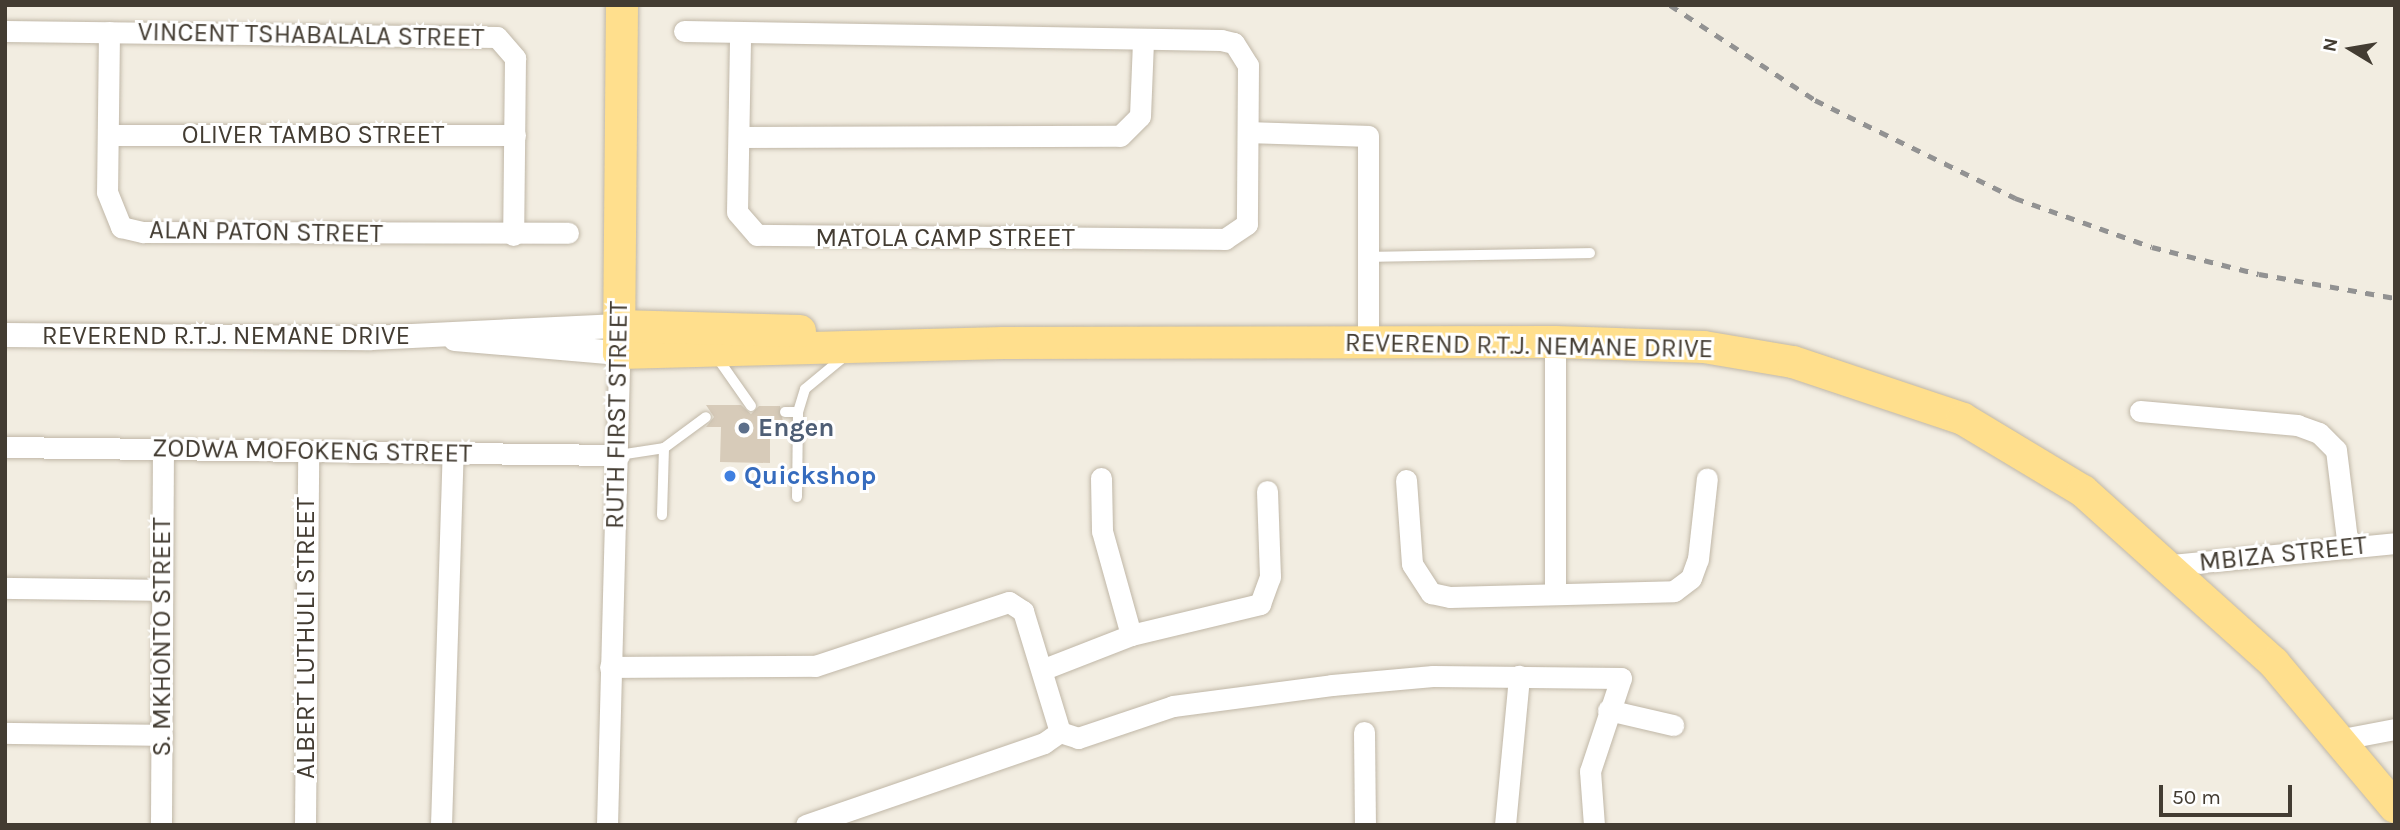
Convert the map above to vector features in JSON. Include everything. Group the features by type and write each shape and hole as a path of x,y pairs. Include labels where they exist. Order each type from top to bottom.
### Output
{"main road":[{"name":"RUTH FIRST STREET","path":"619,340 622,5"},
{"name":"REVEREND R.T.J. NEMANE DRIVE","path":"619,340 895,333 1003,343"},
{"name":"REVEREND R.T.J. NEMANE DRIVE","path":"619,340 713,352 853,351 1003,343 1555,342 1731,350 1899,393 2043,462 2172,565 2342,739 2395,807"}],"street":[{"name":"VINCENT TSHABALALA STREET","path":"5,31 490,35 515,58 513,235"},
{"path":"684,31 1238,45 1248,65 1250,132 1368,136 1368,344"},
{"name":"ALAN PATON STREET","path":"109,32 108,204 116,222 130,230 513,235 568,233"},
{"name":"MATOLA CAMP STREET","path":"740,32 737,212 747,229 766,237 1225,239 1247,224 1250,132"},
{"path":"740,137 1120,136 1140,116 1143,41"},
{"name":"OLIVER TAMBO STREET","path":"110,135 515,135"},
{"name":"REVEREND R.T.J. NEMANE DRIVE","path":"5,335 447,337 488,328 619,340"},
{"name":"RUTH FIRST STREET","path":"607,825 610,667 619,455 619,340"},
{"path":"1555,342 1555,593"},
{"path":"2140,411 2297,425 2319,433 2336,450 2348,548"},
{"name":"ZODWA MOFOKENG STREET","path":"5,447 619,455"},
{"name":"S. MKHONTO STREET","path":"162,825 163,449"},
{"name":"ALBERT LUTHULI STREET","path":"305,825 308,451"},
{"path":"441,825 453,453"},
{"path":"1101,478 1102,531 1131,635"},
{"path":"1406,480 1408,551 1431,593 1661,594 1685,584 1698,559 1707,478"},
{"path":"1044,669 1131,635 1260,604 1270,577 1267,491"},
{"name":"MBIZA STREET","path":"2172,565 2395,544"},
{"path":"5,588 162,590"},
{"path":"610,667 815,666 1004,602 1023,611 1044,669 1060,732"},
{"path":"1060,732 1078,738 1173,706 1230,696 1433,676 1621,678 1608,710 1590,771 1594,825"},
{"path":"1505,825 1519,676"},
{"path":"1608,710 1673,725"},
{"path":"2342,739 2395,729"},
{"path":"806,825 1044,743 1060,732"},
{"path":"1364,732 1365,825"},
{"path":"5,733 162,734"}],"lane":[{"path":"1368,257 1590,253"},
{"path":"797,497 798,412 810,383 853,351"},
{"path":"713,352 751,405"},
{"path":"785,412 798,412"},
{"path":"619,455 664,448 706,417"},
{"path":"663,514 664,448"}],"building":[{"path":"706,405 741,405 751,414 759,406 780,406 784,427 770,427 770,463 720,462 721,427 706,427 714,417"}],"railway":[{"path":"1670,5 1815,100 2015,198 2152,247 2259,274 2395,298"}],"place":[{"name":"Engen","path":"744,428"},
{"name":"Quickshop","path":"730,476"}]}
